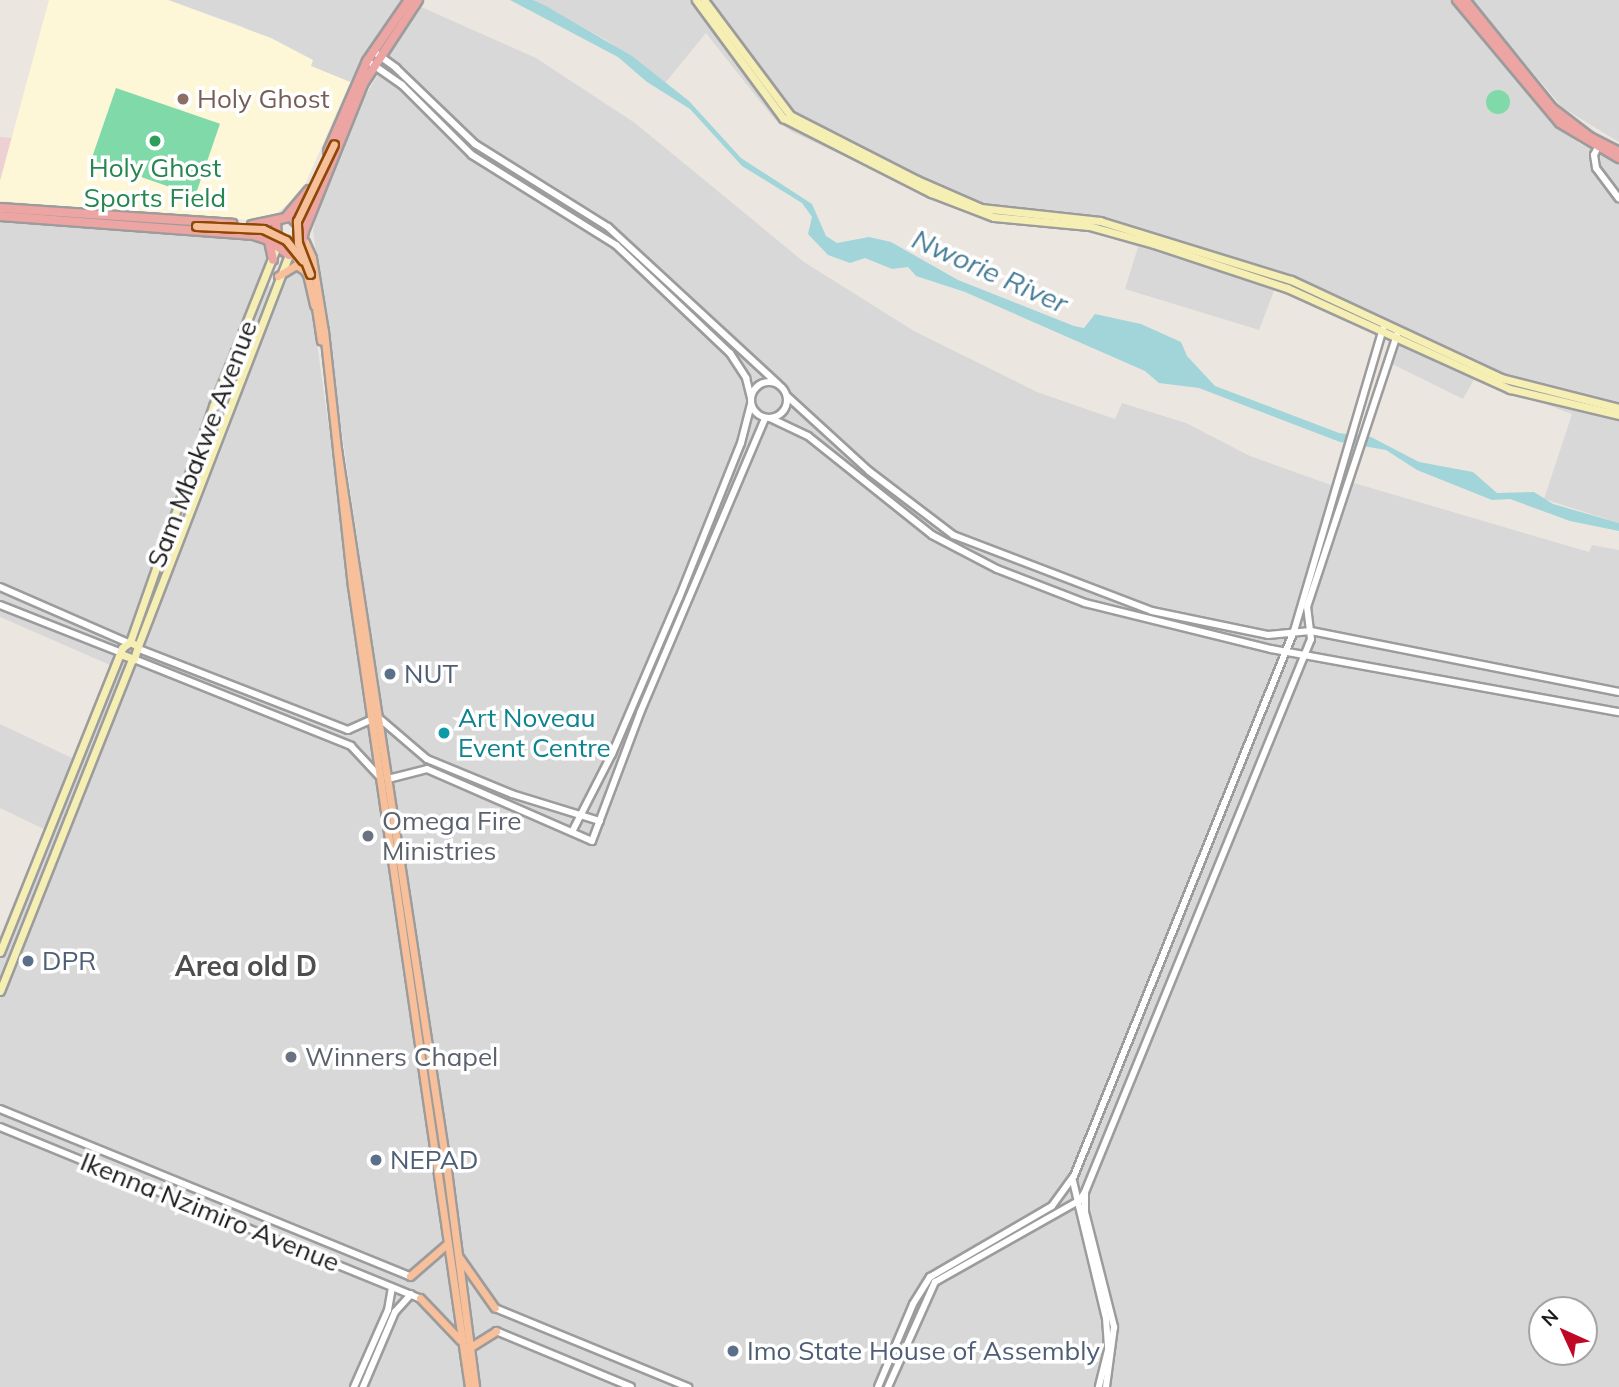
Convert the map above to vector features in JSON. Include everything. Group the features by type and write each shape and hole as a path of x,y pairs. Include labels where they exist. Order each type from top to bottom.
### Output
{"highway":[{"path":"0,208 238,225 276,223 287,216 316,177 345,107 409,0"},
{"path":"376,53 418,0"},
{"path":"1457,0 1540,103 1619,158"},
{"path":"1465,0 1552,108 1598,145 1619,152"},
{"path":"257,236 292,255 305,242 304,231 311,205 370,63"},
{"path":"0,216 257,236 269,241 272,260"},
{"path":"287,216 304,231"},
{"path":"276,223 276,244"}],"main road":[{"path":"696,0 783,118 889,174 977,213 1081,225 1154,244 1287,288 1385,326"},
{"path":"704,0 790,115 917,180 981,208 1086,218 1120,226 1291,281 1510,389 1619,415"},
{"path":"315,310 313,291 298,243 298,221 334,144 345,107"},
{"path":"146,227 162,223 276,234 294,248 308,273 323,345"},
{"path":"305,242 312,258 389,818 456,1252 469,1387"},
{"name":"Sam Mbakwe Avenue","path":"122,654 129,643 214,406 276,244"},
{"path":"292,255 308,273"},
{"name":"Sam Mbakwe Avenue","path":"133,659 278,276 292,255"},
{"path":"278,276 296,265 308,273"},
{"path":"1397,332 1502,378 1619,408"},
{"path":"129,643 138,648"},
{"path":"0,952 122,654 133,659 0,991"},
{"path":"416,995 447,1244 475,1387"},
{"path":"410,1276 447,1244"},
{"path":"456,1252 495,1308"},
{"path":"420,1298 466,1345"},
{"path":"466,1345 496,1331"}],"street":[{"path":"376,53 475,144 608,227 778,384 786,396 920,513 992,553 1152,611 1268,635 1311,631 1619,692"},
{"path":"370,63 402,85 485,164 581,219 616,245 730,353 746,378 751,401 767,418 802,431 926,531 997,569 1122,615 1287,651 1619,712"},
{"path":"450,133 456,127"},
{"path":"1598,145 1596,168 1619,198"},
{"path":"1358,436 1385,326"},
{"path":"877,1387 916,1296 930,1277 1052,1206 1074,1176 1287,651 1354,447 1397,332"},
{"path":"572,832 579,813 612,754 679,598 741,443 751,401 763,383 778,384"},
{"path":"133,659 351,746 384,778 427,769 592,841 640,713 767,418 783,411 786,396"},
{"path":"888,1387 935,1282 1075,1203 1085,1192 1306,654 1311,631 1307,607 1354,447"},
{"path":"0,587 129,643"},
{"path":"0,606 122,654"},
{"path":"38,622 45,606"},
{"path":"138,648 348,730 376,718 427,759 512,794 600,821"},
{"name":"Ikenna Nzimiro Avenue","path":"0,1109 410,1276"},
{"name":"Ikenna Nzimiro Avenue","path":"0,1127 420,1298"},
{"path":"1074,1176 1075,1203 1106,1318 1108,1350 1099,1387"},
{"path":"1085,1192 1085,1212 1114,1326 1107,1387"},
{"path":"354,1387 387,1310 392,1287"},
{"path":"363,1387 395,1312 411,1294"},
{"path":"495,1308 688,1387"},
{"path":"496,1331 631,1387"}],"shaded area":[{"name":"Holy Ghost","path":"49,0 168,0 271,38 313,60 311,66 350,82 302,191 276,214 249,220 0,201 0,181"},
{"path":"168,0 402,0 350,82 310,66 241,26"},
{"path":"533,0 1452,0 1553,123 1580,144 1619,162 1619,523 1544,499 1572,414 1475,378 1463,399 1392,364 1400,343 1275,288 1259,330 1125,289 1138,247 1094,232 987,222 792,132 775,120 706,33 665,83 608,41"},
{"path":"1471,0 1619,0 1619,142 1563,108"},
{"path":"419,6 536,58 635,123 804,262 914,331 1037,392 1115,419 1122,403 1186,423 1250,456 1334,486 1337,478 1589,552 1592,545 1619,550 1619,1387 479,1387 313,231 319,203 355,113"},
{"path":"0,137 12,138 0,181"},
{"path":"0,220 258,242 267,244 269,254 260,281 280,291 286,277 300,269 308,280 465,1387 0,1387 0,936 44,829 0,808 0,724 72,758 110,665 0,617"}],"green space":[{"name":"Holy Ghost Sports Field","path":"116,88 220,124 195,196 91,160"},
{"path":"1498,90 1507,93 1510,102 1507,111 1498,114 1489,111 1486,102 1489,93"}],"water":[{"path":"510,0 533,0 632,56 689,101 741,158 812,204 826,236 837,243 869,237 891,242 958,280 1074,326 1084,328 1095,314 1141,324 1181,342 1187,356 1215,386 1339,433 1371,437 1419,462 1473,472 1497,493 1534,492 1553,504 1619,523 1619,531 1570,521 1510,499 1492,500 1417,470 1386,450 1340,442 1199,388 1159,383 1145,371 965,292 916,276 908,267 892,269 865,258 850,263 828,255 808,234 812,217 802,203 742,166 690,109 647,82 618,57"}],"place":[{"name":"Holy Ghost","path":"183,99"},
{"name":"Holy Ghost Sports Field","path":"155,141"},
{"name":"NUT","path":"390,674"},
{"name":"Art Noveau Event Centre","path":"444,733"},
{"name":"Omega Fire Ministries","path":"368,836"},
{"name":"DPR","path":"28,961"},
{"name":"Winners Chapel","path":"291,1057"},
{"name":"NEPAD","path":"376,1160"},
{"name":"Imo State House of Assembly","path":"733,1351"}],"district":[{"name":"Area old D","path":"246,966"}],"water label":[{"name":"Nworie River","path":"990,271"}]}
